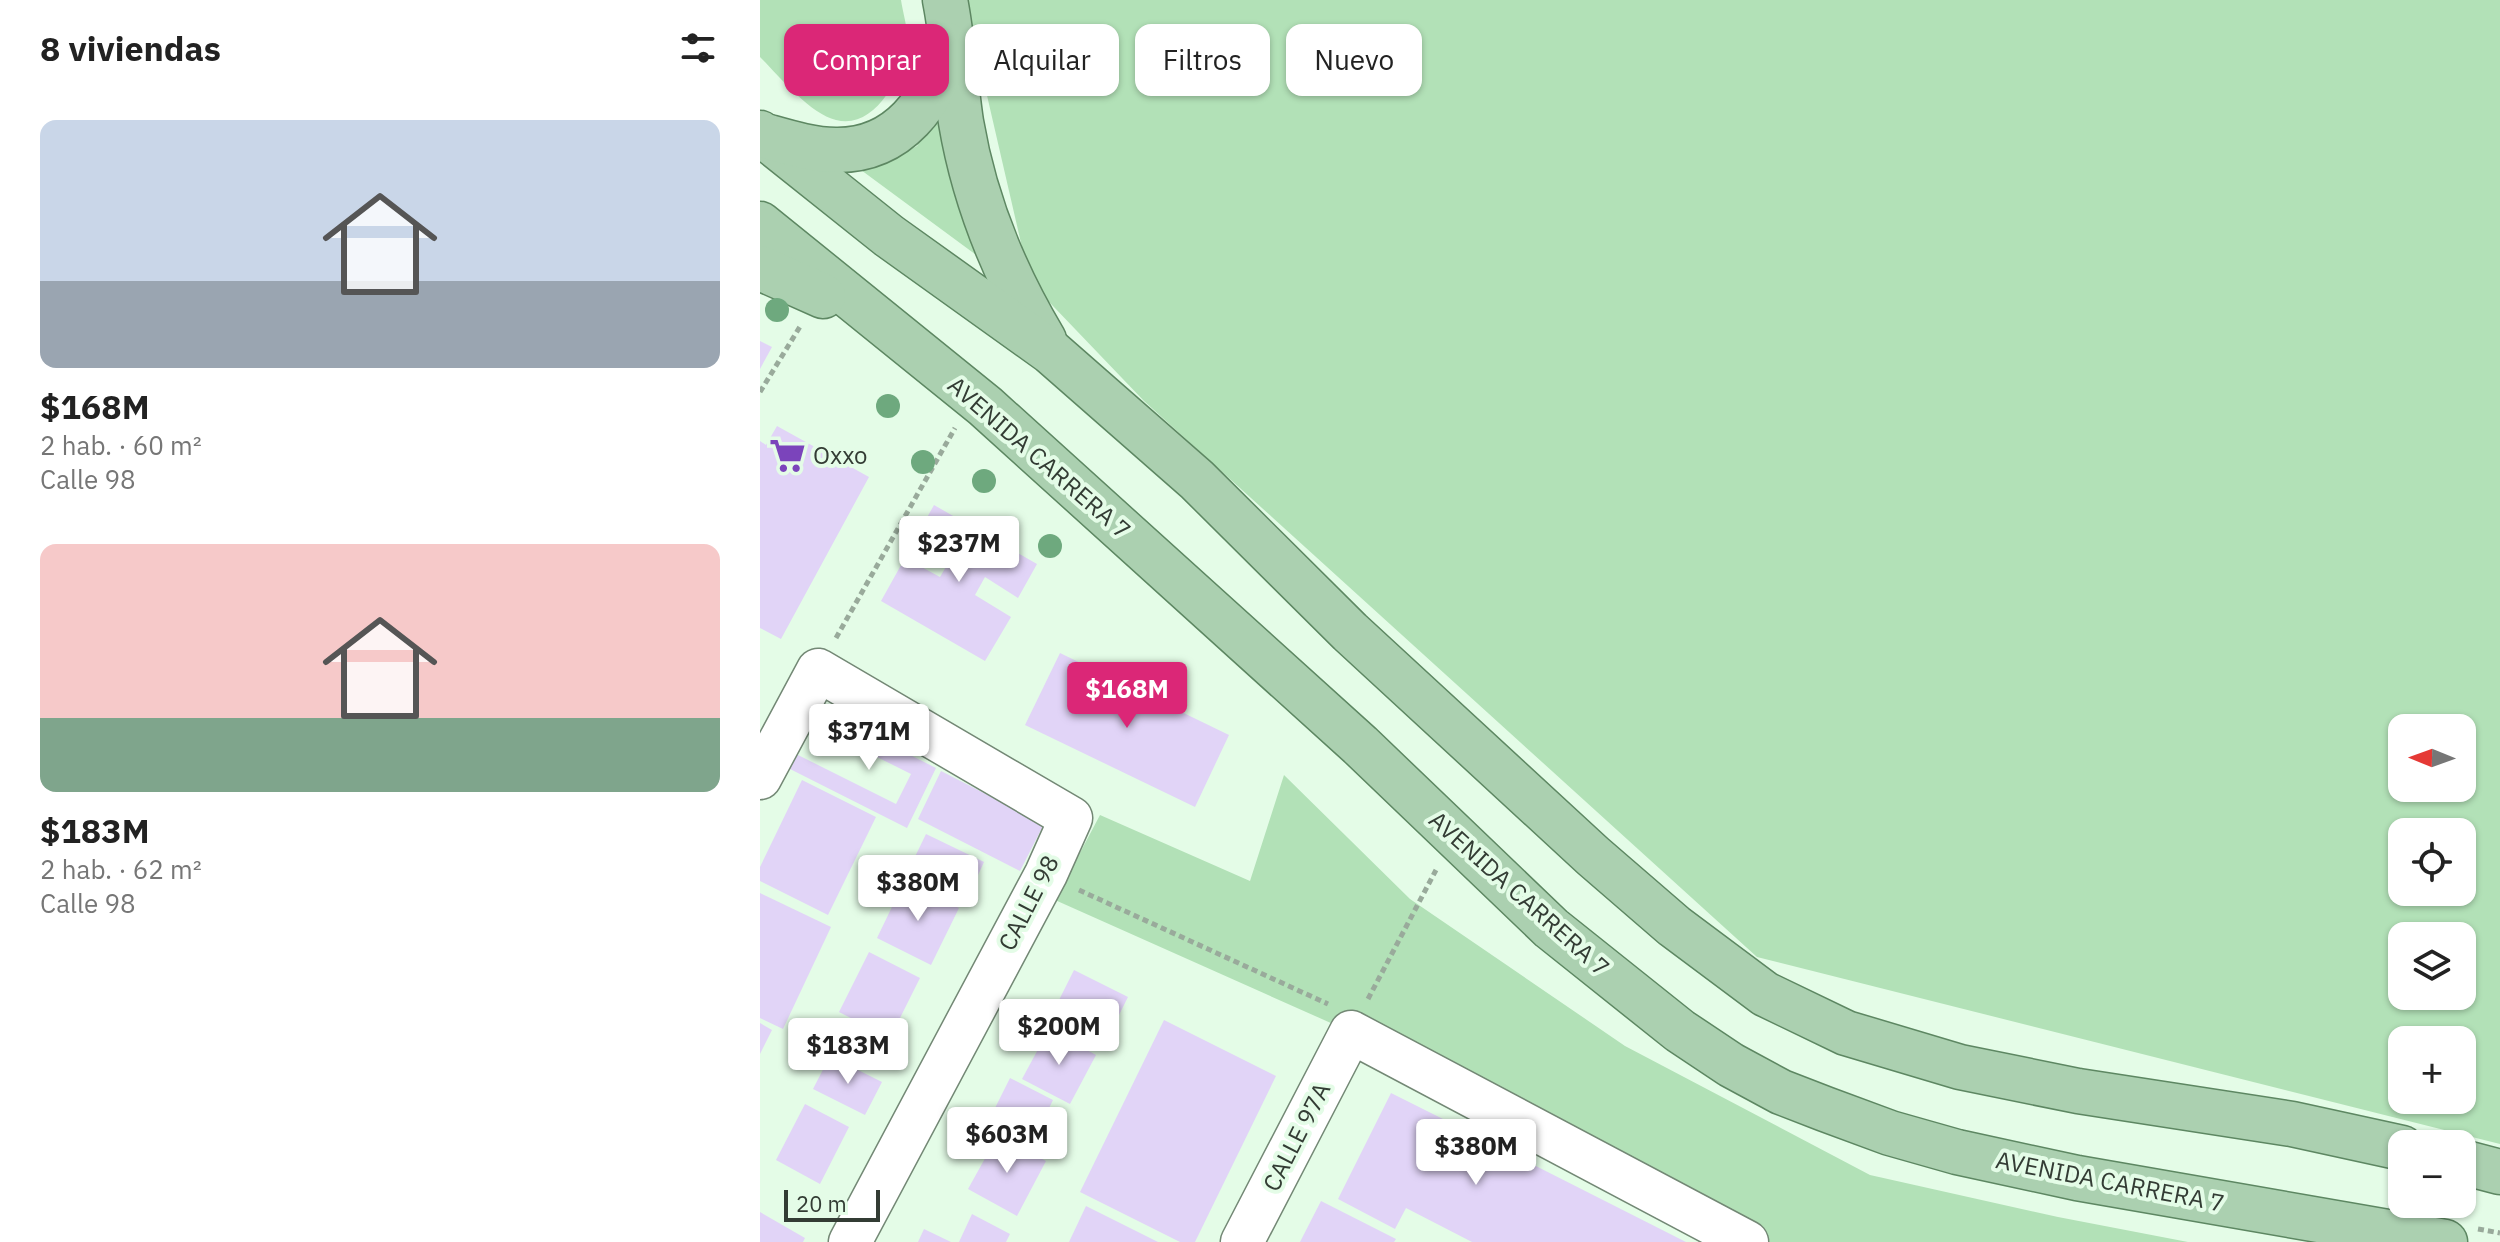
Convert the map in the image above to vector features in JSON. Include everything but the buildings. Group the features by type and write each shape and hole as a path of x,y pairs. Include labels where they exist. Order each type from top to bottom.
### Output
{"main road":[{"path":"762,135 836,150 864,146 889,135 912,119 929,98 941,73 947,46 946,8"},
{"path":"946,8 962,125 973,178 1010,278 1051,352"},
{"path":"762,135 889,236 1051,352 1197,480 1350,632 1593,856 1686,936 1765,994 1846,1033 1960,1067 2078,1091 2292,1124 2388,1145"},
{"name":"AVENIDA CARRERA 7","path":"760,224 985,406 1360,745 1551,928 1612,979 1731,1065 1781,1092 1890,1133 1987,1159 2077,1178 2445,1242"},
{"path":"760,268 877,319"},
{"path":"2476,1166 2500,1172"}],"street":[{"path":"760,778 818,670"},
{"name":"CALLE 98","path":"818,670 1071,818 1046,874 850,1242"},
{"path":"1349,1014 1747,1242"},
{"name":"CALLE 97A","path":"1242,1242 1349,1014"}],"path":[{"path":"760,392 805,319"},
{"path":"818,670 953,429 985,406"},
{"path":"1046,874 1349,1014 1454,837"}],"green space":[{"path":"760,0 901,0 906,24 784,24 784,82 760,57"},
{"path":"965,0 2500,0 2500,1144 2476,1138 2476,1130 2444,1130 1757,957 1144,401 1030,282 987,96 1119,96 1119,24 971,24"},
{"path":"799,96 885,96 873,110 850,121 826,116"},
{"path":"948,102 983,260 861,170 882,164 917,146"},
{"path":"1284,775 1410,899 1625,1046 1870,1175 2188,1242 1747,1242 1351,1032 1055,900 1100,815 1250,881"}],"place":[{"name":"Oxxo","path":"787,456"}]}
